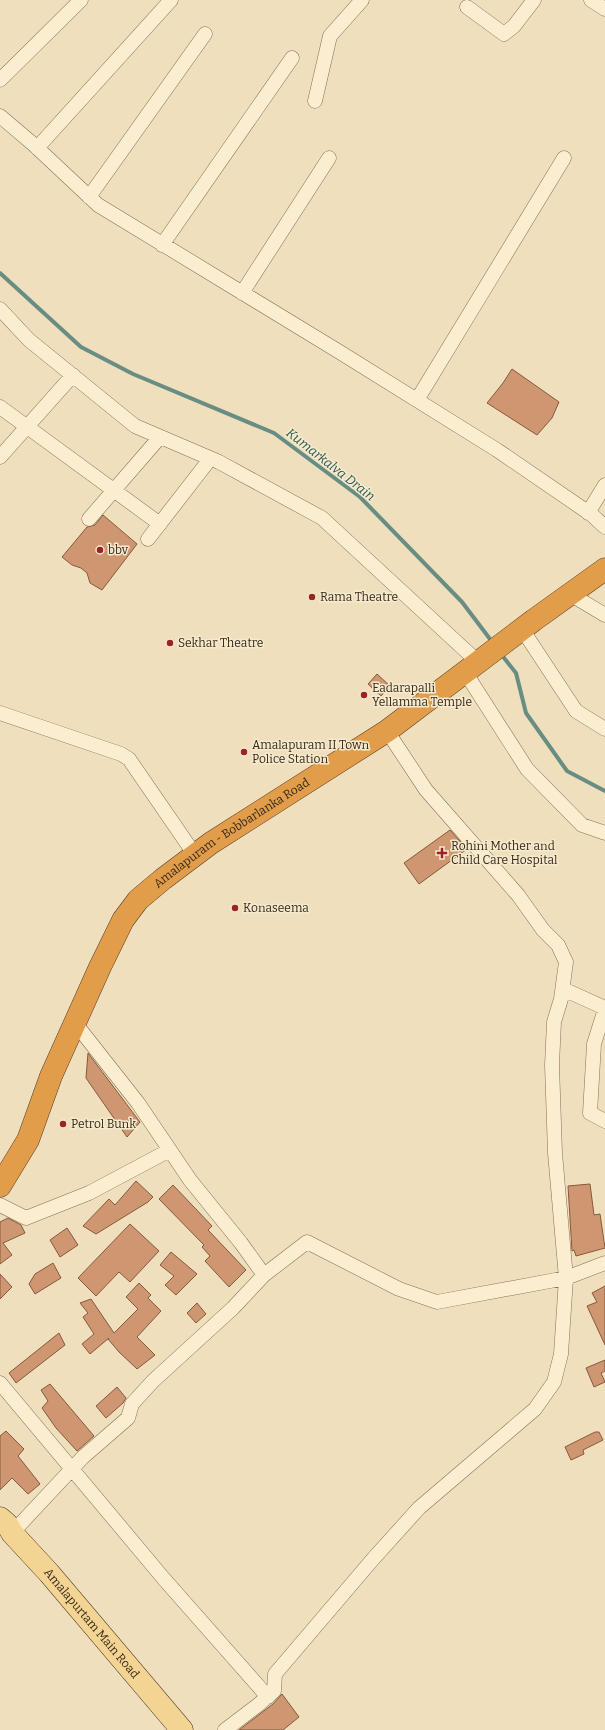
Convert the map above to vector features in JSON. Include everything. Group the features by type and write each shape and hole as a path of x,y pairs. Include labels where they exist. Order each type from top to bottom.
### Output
{"highway":[{"name":"Amalapuram - Bobbarlanka Road","path":"0,1186 28,1140 51,1076 75,1023 123,920 138,900 195,855 387,731 522,629 605,569"}],"main road":[{"name":"Amalapurtam Main Road","path":"5,1526 49,1573 182,1730"}],"street":[{"path":"0,80 81,0"},
{"path":"37,148 171,0"},
{"path":"315,101 330,36 362,0"},
{"path":"467,8 504,34 514,26 534,0"},
{"path":"591,0 605,9"},
{"path":"89,197 205,34"},
{"path":"162,245 292,58"},
{"path":"0,116 98,205 497,450 588,513 605,527"},
{"path":"242,293 329,158"},
{"path":"417,400 564,158"},
{"path":"0,309 29,340 135,426 210,459 322,518 484,658 527,769 582,825 605,833"},
{"path":"0,457 73,375"},
{"path":"0,407 26,428 160,524"},
{"path":"88,519 160,437"},
{"path":"148,539 210,459"},
{"path":"588,513 605,485"},
{"path":"570,594 605,615"},
{"path":"522,629 576,711 605,729"},
{"path":"0,713 121,754 128,759 195,855"},
{"path":"225,1730 274,1691 275,1674 373,1559 419,1508 535,1409 554,1382 561,1354 566,1278 555,1153 552,1065 554,1022 563,989 566,962 558,945 543,930 518,895 426,790 387,731"},
{"path":"563,989 605,1008 594,1044 590,1113 605,1121"},
{"path":"75,1023 138,1102 190,1180 241,1243 264,1275"},
{"path":"0,1205 26,1218 89,1193 170,1150"},
{"path":"5,1526 72,1468 102,1439 128,1418 132,1404 184,1351 233,1308 264,1275 307,1242 399,1289 437,1302 566,1278 605,1263"},
{"path":"0,1383 164,1579 268,1697"}],"building":[{"path":"512,369 559,402 552,418 537,435 487,403"},
{"name":"bbv","path":"103,515 137,544 102,590 90,583 87,573 81,568 72,565 62,557 87,527 95,525"},
{"path":"377,674 390,686 381,696 368,684"},
{"path":"450,830 467,849 419,884 404,863"},
{"path":"88,1053 140,1122 127,1137 86,1078"},
{"path":"136,1181 153,1197 148,1202 96,1234 83,1226 109,1199 115,1205"},
{"path":"590,1184 594,1215 600,1214 605,1248 576,1256 574,1250 572,1251 568,1186"},
{"path":"173,1185 212,1226 208,1230 246,1270 229,1287 205,1261 210,1256 202,1247 204,1245 159,1199"},
{"path":"8,1218 21,1225 25,1233 3,1243 12,1255 0,1264 0,1222"},
{"path":"130,1224 159,1251 130,1282 119,1272 96,1296 78,1278"},
{"path":"67,1228 78,1245 60,1257 50,1240"},
{"path":"171,1252 197,1274 176,1295 165,1285 174,1276 160,1265"},
{"path":"53,1263 61,1278 35,1294 29,1284 35,1274"},
{"path":"0,1274 12,1287 0,1299"},
{"path":"139,1283 151,1295 148,1298 161,1311 137,1337 155,1355 137,1369 119,1352 108,1339 109,1338 90,1354 82,1344 94,1334 83,1317 88,1313 80,1303 91,1299 114,1333 138,1309 126,1297"},
{"path":"605,1286 605,1345 587,1306 597,1302 592,1293"},
{"path":"197,1303 206,1314 196,1323 187,1313"},
{"path":"59,1333 65,1345 16,1383 9,1373"},
{"path":"605,1360 605,1371 601,1373 605,1382 594,1387 586,1368"},
{"path":"50,1384 94,1436 77,1451 56,1428 42,1408 48,1401 41,1390"},
{"path":"117,1387 126,1398 123,1403 106,1418 96,1406"},
{"path":"6,1431 24,1449 18,1456 40,1484 28,1494 12,1478 0,1490 0,1436"},
{"path":"595,1432 599,1432 603,1440 583,1450 584,1454 571,1460 565,1447"},
{"path":"282,1694 299,1717 283,1730 239,1730 273,1704"}],"waterway":[{"name":"Kumarkalva Drain","path":"0,273 81,347 133,374 274,433 360,497 462,602 493,643"},
{"name":"Kumarkalva Drain","path":"501,654 516,673 526,713 567,771 605,791"}],"place":[{"name":"bbv","path":"100,550"},
{"name":"Rama Theatre","path":"312,597"},
{"name":"Sekhar Theatre","path":"170,643"},
{"name":"Eadarapalli Yellamma Temple","path":"364,695"},
{"name":"Amalapuram II Town Police Station","path":"244,752"},
{"name":"Rohini Mother and Child Care Hospital","path":"442,853"},
{"name":"Konaseema","path":"235,908"},
{"name":"Petrol Bunk","path":"63,1124"}]}
